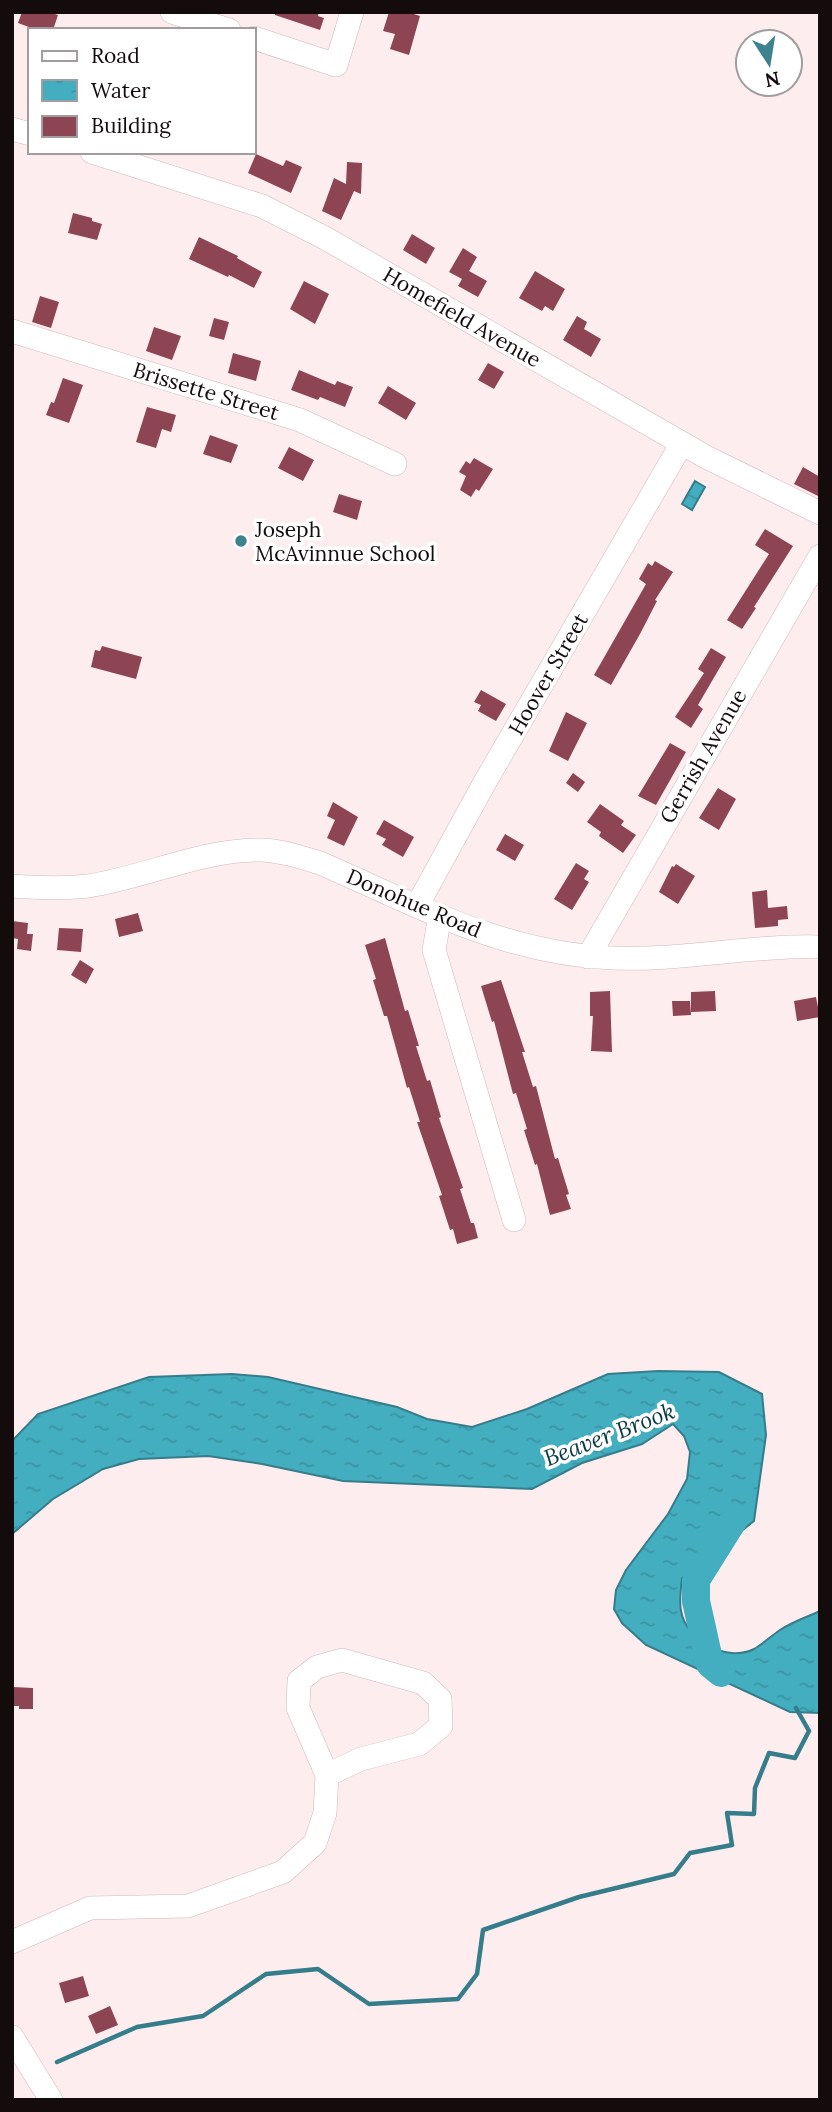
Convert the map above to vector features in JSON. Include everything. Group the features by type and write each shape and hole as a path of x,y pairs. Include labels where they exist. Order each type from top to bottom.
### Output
{"street":[{"path":"172,12 202,16 225,28"},
{"path":"256,39 336,65 352,12"},
{"name":"Homefield Avenue","path":"98,154 262,205 336,244 682,443 820,513"},
{"name":"Brissette Street","path":"12,331 300,420 396,464"},
{"name":"Hoover Street","path":"417,906 485,782 682,443"},
{"name":"Gerrish Avenue","path":"588,957 820,556"},
{"name":"Donohue Road","path":"12,886 89,886 212,856 263,850 290,854 320,863 495,938 529,948 588,957 643,958 820,947"},
{"path":"440,915 434,950 514,1220"},
{"path":"12,1942 90,1908 188,1906 283,1872 315,1843 325,1813 327,1775 298,1708 299,1681 317,1667 342,1660 423,1683 440,1699 441,1726 419,1744 361,1759 327,1775"},
{"path":"12,2038 51,2100"}],"water":[{"path":"695,481 705,487 692,510 682,504"},
{"path":"719,1372 762,1394 766,1435 754,1521 682,1578 681,1611 684,1622 691,1631 709,1646 720,1651 743,1653 754,1649 785,1627 820,1611 820,1713 790,1712 646,1645 622,1623 614,1609 616,1590 626,1570 668,1514 687,1479 690,1452 684,1436 673,1424 642,1444 582,1463 532,1489 343,1481 208,1456 139,1459 103,1469 53,1499 12,1534 12,1441 38,1414 149,1377 232,1374 268,1377 397,1407 427,1419 472,1427 527,1409 608,1374"}],"building":[{"path":"22,12 49,12 58,15 54,28 32,28 18,23"},
{"path":"275,12 319,12 318,16 324,18 320,30 275,15"},
{"path":"389,12 408,12 420,16 409,55 390,49 395,34 383,31"},
{"path":"256,154 283,166 286,160 302,167 291,193 248,173"},
{"path":"347,162 362,163 361,194 354,191 341,220 322,211 334,178 346,184"},
{"path":"73,213 102,224 97,240 68,233"},
{"path":"412,234 435,248 426,264 403,250"},
{"path":"199,237 238,256 237,258 262,272 254,288 189,259"},
{"path":"463,248 477,257 469,271 487,281 478,297 458,286 462,279 449,272"},
{"path":"535,271 565,289 553,311 545,306 542,311 519,298"},
{"path":"304,281 329,294 315,324 290,309"},
{"path":"40,296 59,302 51,328 32,322"},
{"path":"577,316 587,322 584,329 601,339 591,357 563,340"},
{"path":"214,318 229,322 224,340 209,336"},
{"path":"154,327 181,336 172,360 146,351"},
{"path":"233,353 261,361 256,381 228,373"},
{"path":"488,363 504,372 494,389 478,380"},
{"path":"299,370 335,385 337,381 353,387 345,407 291,390"},
{"path":"63,378 83,385 69,423 46,415 51,402 54,403"},
{"path":"388,386 416,403 406,420 378,403"},
{"path":"147,407 176,415 171,432 162,429 156,448 136,442"},
{"path":"210,435 238,445 231,463 203,454"},
{"path":"289,447 314,460 303,481 278,468"},
{"path":"474,458 493,469 479,491 476,489 471,497 460,490 466,476 459,472 466,461 470,464"},
{"path":"803,467 820,477 820,497 794,484"},
{"path":"339,494 362,501 357,520 333,512"},
{"path":"765,529 793,546 742,629 727,620 769,554 755,545"},
{"path":"655,561 673,572 655,600 657,601 640,634 611,685 594,675 646,584 639,579 648,563 652,566"},
{"path":"102,646 142,657 136,679 91,667 95,650 100,651"},
{"path":"711,648 726,657 698,705 703,709 691,728 675,717 704,673 698,669"},
{"path":"481,690 506,704 496,721 478,711 481,705 474,702"},
{"path":"566,712 587,723 568,761 549,751"},
{"path":"670,743 686,752 656,805 638,796"},
{"path":"573,773 585,782 578,792 566,783"},
{"path":"718,788 736,799 719,830 699,818"},
{"path":"333,802 358,817 344,846 327,838 335,820 327,816"},
{"path":"600,804 624,821 621,825 636,835 623,853 599,836 601,832 587,822"},
{"path":"384,820 414,837 403,857 382,845 386,839 376,834"},
{"path":"505,834 524,845 515,861 496,850"},
{"path":"576,863 589,871 584,879 589,882 572,910 554,899"},
{"path":"676,864 695,876 678,904 659,892 672,866"},
{"path":"767,890 768,908 787,906 788,919 778,920 778,926 755,928 752,892"},
{"path":"138,913 143,931 119,937 115,919"},
{"path":"12,921 28,923 27,934 33,934 31,951 17,949 18,939 12,938"},
{"path":"59,928 83,929 81,952 57,950"},
{"path":"385,938 405,1011 408,1010 419,1046 416,1046 427,1081 430,1080 441,1117 439,1118 463,1188 460,1189 478,1238 457,1244 439,1196 442,1195 417,1122 420,1122 373,980 376,979 365,945"},
{"path":"80,960 94,969 86,984 71,975"},
{"path":"501,980 525,1052 522,1052 533,1087 536,1086 555,1159 558,1158 569,1194 566,1195 571,1209 550,1215 537,1164 535,1165 524,1130 527,1129 516,1093 513,1094 494,1021 492,1022 481,986"},
{"path":"610,991 612,1052 591,1051 593,1016 590,1016 590,992"},
{"path":"715,991 716,1011 691,1012 691,992"},
{"path":"816,997 820,1017 797,1021 794,1001"},
{"path":"672,1001 690,1001 691,1015 673,1016"},
{"path":"13,1687 33,1688 33,1709 13,1706"},
{"path":"83,1976 89,1996 65,2003 59,1983"},
{"path":"110,2006 118,2025 96,2034 88,2016"}],"waterway":[{"name":"Beaver Brook","path":"721,1673 710,1664 696,1601 696,1580 733,1521"},
{"path":"57,2062 137,2027 203,2016 266,1974 318,1969 369,2004 458,1999 477,1974 483,1930 579,1897 674,1874 690,1853 732,1845 727,1813 754,1814 755,1788 769,1753 795,1758 809,1731 796,1708"}],"place":[{"name":"Joseph McAvinnue School","path":"241,541"}]}
